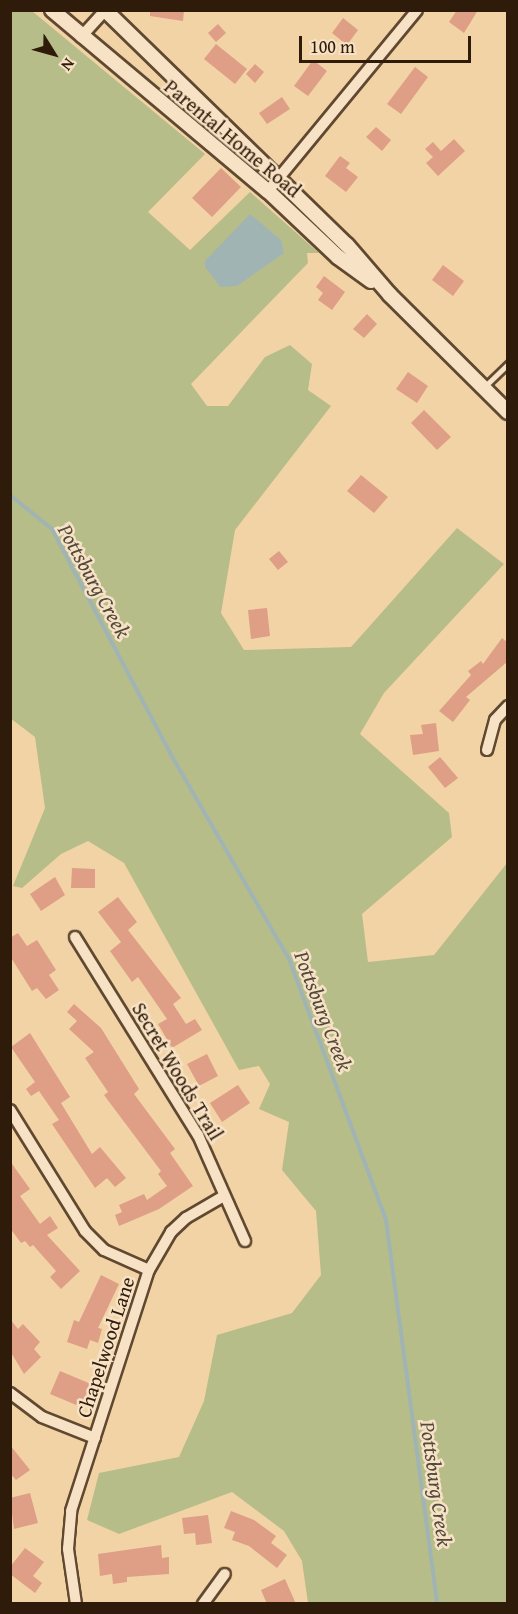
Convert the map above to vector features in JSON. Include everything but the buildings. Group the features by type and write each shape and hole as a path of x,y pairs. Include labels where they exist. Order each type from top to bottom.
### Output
{"main road":[{"name":"Parental Home Road","path":"52,10 81,37 268,191 338,257 390,295"},
{"name":"Parental Home Road","path":"105,10 347,245 390,295 507,412"},
{"path":"229,159 243,145"}],"street":[{"path":"81,37 105,10"},
{"path":"268,191 417,10"},
{"path":"487,750 495,720 507,706"},
{"name":"Secret Woods Trail","path":"75,937 198,1135 245,1241"},
{"name":"Chapelwood Lane","path":"10,1110 85,1231 104,1250 149,1270 95,1438"},
{"path":"149,1270 171,1232 186,1218 224,1196"},
{"path":"10,1393 53,1423 95,1438 75,1494 69,1528 76,1604"},
{"path":"203,1604 225,1574"}],"lane":[{"path":"483,388 507,364"}],"green space":[{"path":"10,11 32,11 205,154 148,212 190,250 250,192 319,253 307,253 308,263 191,384 207,406 228,406 265,357 290,345 312,364 308,390 331,406 235,530 221,613 244,650 351,647 457,528 504,564 384,693 360,734 449,813 452,837 362,914 368,962 434,955 507,863 507,1603 308,1603 302,1561 284,1531 232,1492 119,1534 87,1520 99,1473 179,1457 204,1401 217,1335 292,1313 321,1275 316,1211 282,1170 289,1122 259,1109 270,1084 259,1066 239,1070 124,863 88,841 61,854 22,888 13,886 45,808 35,737 10,718"}],"shaded area":[{"path":"250,214 281,240 284,253 237,286 220,287 205,267 205,261"}],"waterway":[{"name":"Pottsburg Creek","path":"10,495 52,529 170,753 289,959 386,1220 437,1604"}]}
